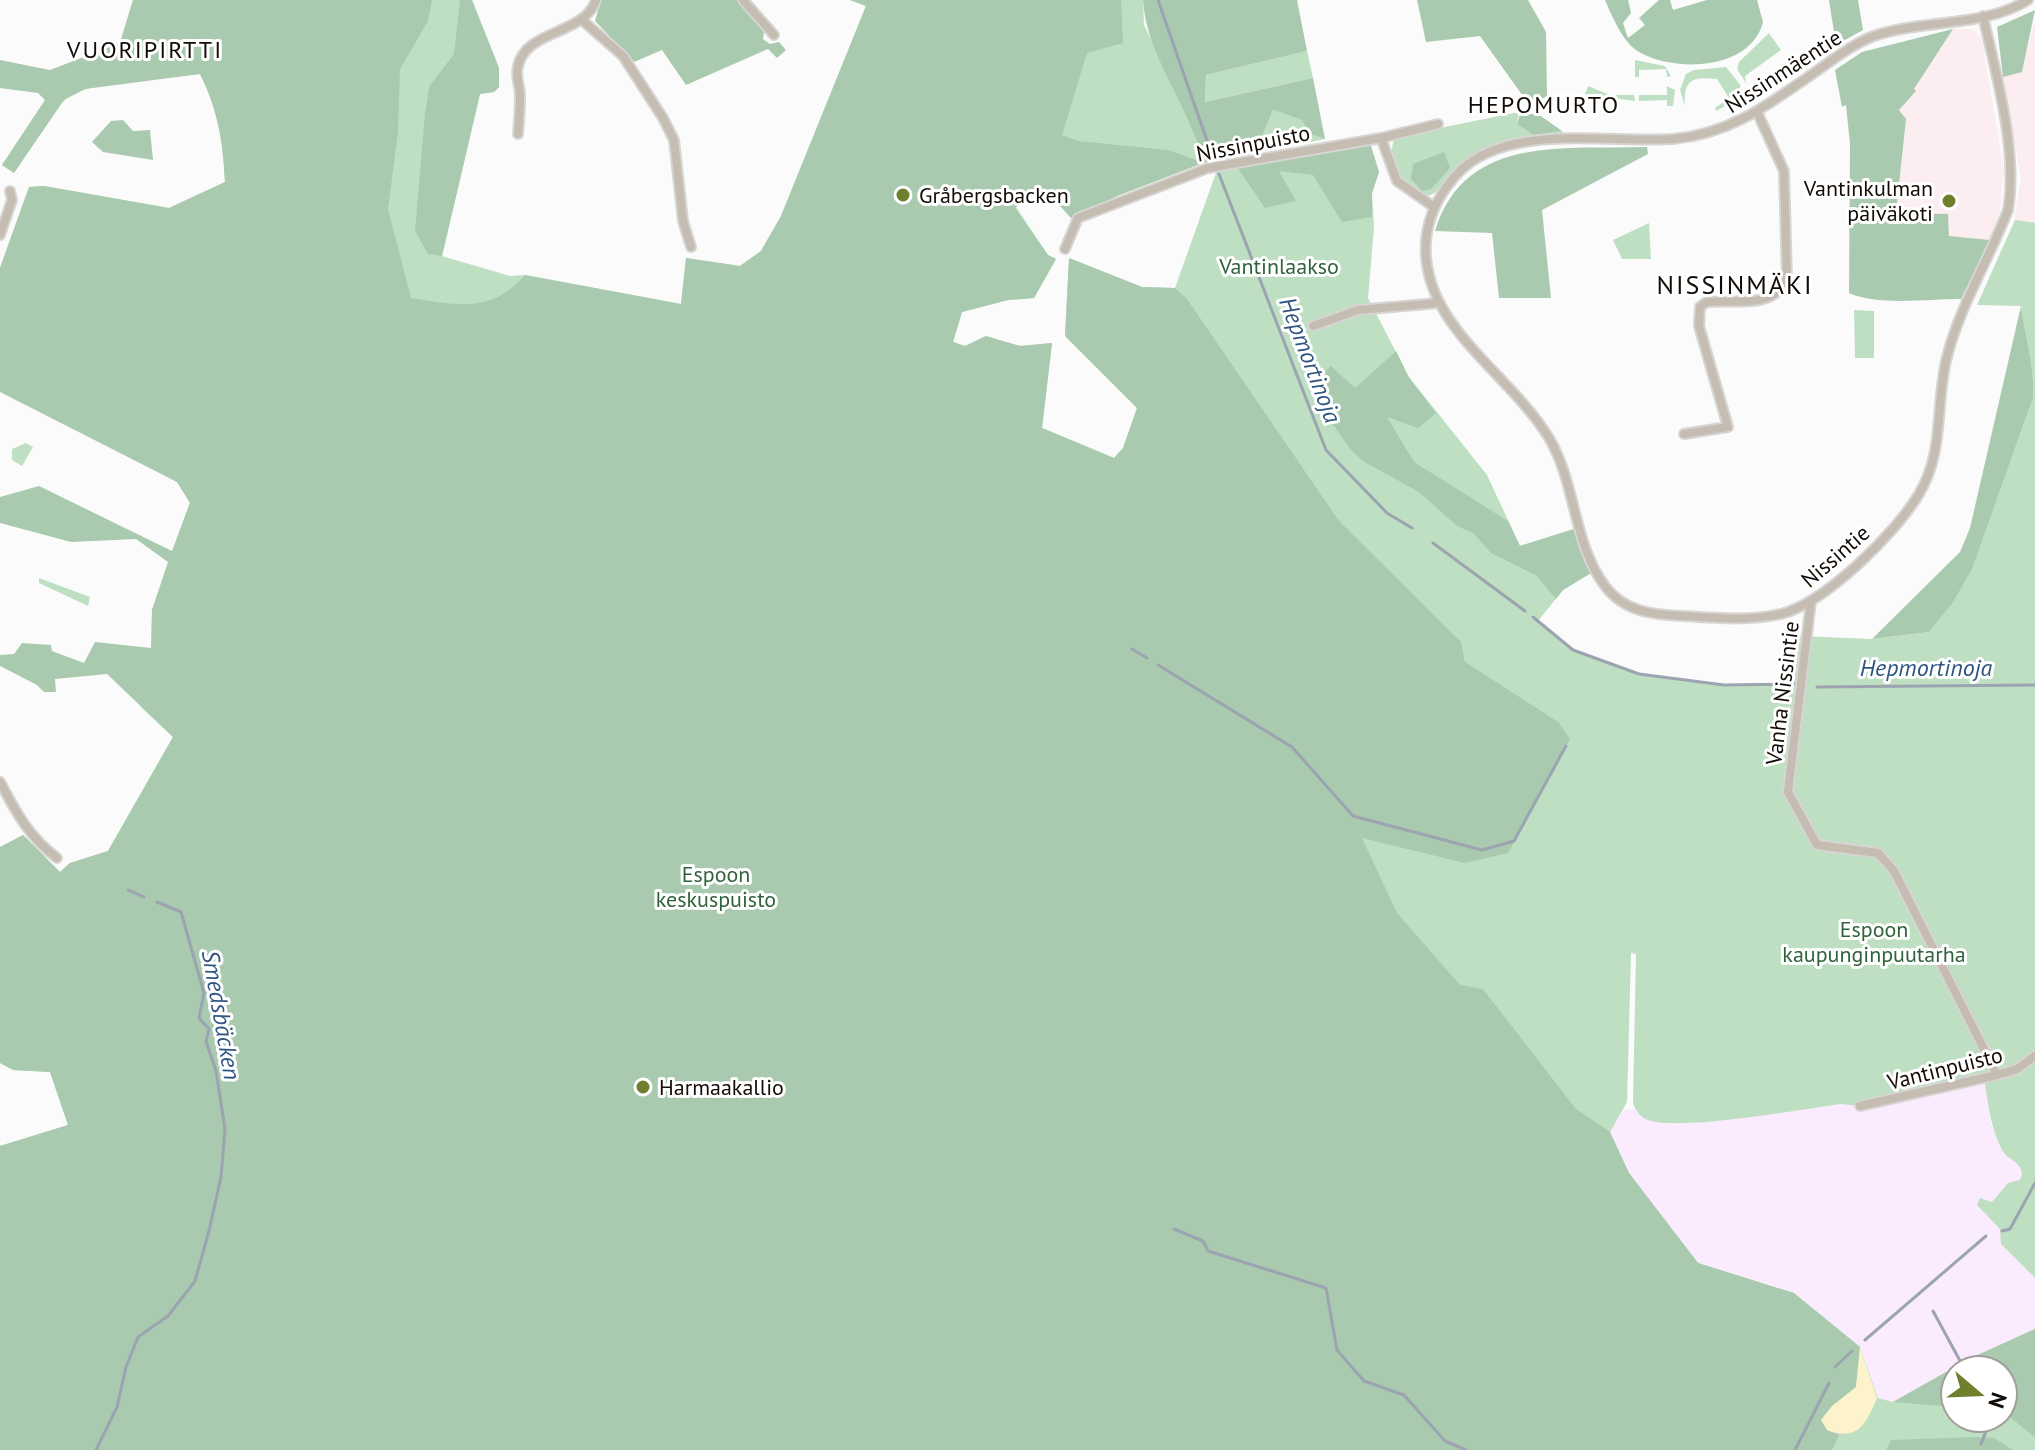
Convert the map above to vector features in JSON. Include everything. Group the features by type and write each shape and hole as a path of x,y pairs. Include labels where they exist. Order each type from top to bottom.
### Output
{"street":[{"path":"518,134 517,67 522,56 547,37 590,14 596,0"},
{"path":"743,0 774,35"},
{"name":"Nissinmäentie","path":"1434,207 1460,170 1495,148 1533,141 1698,136 1758,114 1847,49 1872,36 1983,16 2028,0"},
{"name":"Nissintie","path":"1434,207 1427,233 1430,287 1438,303 1551,441 1595,571 1616,599 1648,613 1711,618 1775,616 1811,601 1893,529 1921,493 1936,452 1944,371 1955,331 2008,210 2011,166 1983,16"},
{"path":"582,20 623,56 674,140 683,221 691,247"},
{"path":"1684,434 1728,427 1699,326 1700,307 1707,302 1767,300 1781,290 1787,279 1784,171 1758,114"},
{"name":"Nissinpuisto","path":"1065,249 1078,218 1138,192 1208,168 1381,138 1438,124"},
{"path":"1381,138 1397,181 1434,207"},
{"path":"0,235 12,200 10,191"},
{"path":"1313,326 1358,310 1438,303"},
{"name":"Vanha Nissintie","path":"1811,601 1788,792 1817,845 1878,853 1894,871 1997,1075"},
{"path":"0,782 23,826 38,844 57,858"},
{"name":"Vantinpuisto","path":"1860,1106 1997,1075 2017,1069 2035,1056"}],"shaded area":[{"path":"2035,19 2035,260 2013,227 2021,178 2003,77 2022,71"},
{"path":"1953,29 1971,29 1981,36 2004,169 2000,212 1990,240 1949,236 1948,215 1896,214 1906,119 1899,110 1916,92 1914,89"},
{"path":"1984,1078 1991,1124 2003,1153 2017,1162 2022,1174 2020,1180 1992,1202 1977,1205 2001,1229 2001,1244 2035,1278 2035,1331 1989,1354 1939,1354 1939,1379 1893,1402 1877,1398 1860,1347 1795,1293 1698,1263 1629,1173 1610,1132 1623,1110 1634,1109 1647,1120 1677,1125 1841,1104 1860,1106"}],"green space":[{"name":"Espoon keskuspuisto","path":"133,0 472,0 499,68 499,87 494,92 480,94 442,256 510,276 525,275 681,304 686,258 740,266 761,251 781,216 866,6 850,0 1143,0 1144,25 1185,107 1203,163 1117,196 1071,218 1044,188 1016,207 1048,255 1056,259 1034,298 1008,300 962,312 953,342 965,346 986,336 1020,346 1052,343 1042,428 1114,458 1123,448 1137,408 1065,336 1069,258 1142,287 1175,288 1217,170 1370,143 1379,172 1372,193 1374,227 1368,298 1409,377 1487,475 1520,546 1577,528 1591,573 1563,590 1538,621 1573,650 1639,674 1724,685 1794,684 1798,636 1872,639 1929,632 1972,568 2033,398 2031,363 2021,306 1977,305 2015,220 2035,223 2035,1278 2001,1244 2000,1229 1977,1205 1980,1198 1992,1202 2008,1183 2020,1180 2022,1174 2019,1166 2004,1154 1998,1141 1984,1078 1860,1106 1841,1104 1712,1122 1663,1123 1648,1120 1642,1117 1633,1102 1636,954 1631,953 1627,1102 1610,1132 1629,1173 1698,1263 1794,1293 1860,1347 1878,1398 1893,1402 1939,1376 1939,1434 2019,1434 2019,1354 1980,1354 2035,1329 2035,1450 0,1450 0,1146 68,1125 50,1072 13,1070 0,1063 0,847 23,835 60,872 70,863 108,851 173,737 140,706 151,686 152,610 190,502 177,482 109,445 0,268 29,187 44,186 169,208 225,182 218,126 200,74 129,80 77,93 65,100 51,115 14,173 2,165 68,66 120,43"},
{"name":"Espoon keskuspuisto","path":"133,0 432,0 428,21 400,69 398,132 388,209 411,298 472,304 499,296 525,275 681,304 686,258 740,266 761,251 781,216 866,6 850,0 1121,0 1123,43 1087,53 1062,135 1078,141 1168,150 1202,162 1189,121 1152,41 1143,0 1297,0 1307,51 1206,75 1205,102 1313,78 1325,139 1310,134 1302,120 1273,110 1259,144 1232,158 1203,163 1117,196 1071,218 1044,188 1015,208 1048,255 1056,259 1034,298 1008,300 962,312 953,342 965,346 986,336 1020,346 1052,343 1042,428 1114,458 1123,448 1137,408 1065,336 1069,258 1142,287 1175,288 1187,299 1339,521 1461,642 1465,662 1558,722 1570,739 1508,853 1465,863 1362,838 1397,913 1460,985 1483,989 1576,1109 1610,1132 1629,1173 1698,1263 1794,1293 1860,1347 1856,1387 1832,1406 1827,1430 1839,1435 1832,1450 0,1450 0,1146 68,1125 50,1072 13,1070 0,1063 0,847 23,835 60,872 70,863 108,851 173,737 107,674 55,679 56,692 44,692 37,685 0,666 0,655 14,654 22,643 51,645 52,651 84,663 95,642 151,648 152,610 168,562 136,539 71,542 0,523 0,497 39,486 172,551 190,503 177,482 0,392 0,268 29,187 44,186 169,208 225,182 218,126 200,74 85,89 64,100 14,173 2,165 45,100 38,93 0,88 0,60 50,70 120,43"},
{"path":"460,0 472,0 499,68 499,87 494,92 480,94 442,256 428,254 415,231 429,87 454,54"},
{"path":"601,0 737,0 765,26 763,39 770,44 779,42 786,50 777,58 768,49 686,85 662,50 634,62 595,21"},
{"path":"1417,0 1528,0 1546,32 1547,96 1538,101 1525,99 1480,36 1426,42"},
{"path":"1605,0 1628,0 1631,13 1623,23 1628,38 1645,25 1639,18 1659,0 1670,0 1673,10 1707,0 1757,0 1763,22 1756,38 1744,50 1728,58 1710,63 1672,63 1654,59 1633,48 1619,29"},
{"path":"1829,0 1858,0 1863,30 1836,45"},
{"path":"2035,10 2022,72 2003,77 1997,27"},
{"path":"1953,29 1914,89 1916,91 1899,110 1906,119 1896,213 1948,214 1949,236 1990,240 1961,299 1888,301 1849,293 1850,144 1846,105 1842,107 1835,70 1862,52"},
{"path":"1769,33 1781,50 1745,76 1746,83 1737,69 1739,62"},
{"path":"1307,51 1313,78 1205,102 1206,75"},
{"path":"1635,60 1665,66 1671,76 1667,77 1666,69 1639,70 1639,77 1635,77"},
{"path":"1726,67 1741,86 1729,104 1716,111 1715,108 1729,98 1717,79 1701,78 1688,85 1685,106 1680,90 1686,74 1694,70"},
{"path":"1588,86 1610,95 1634,95 1635,101 1591,95 1589,98 1585,94"},
{"path":"1667,86 1675,90 1673,106 1667,106 1667,100 1639,101 1639,95 1667,95"},
{"path":"1273,110 1303,120 1310,134 1325,139 1232,158 1259,144"},
{"path":"1519,112 1517,124 1533,135 1562,131 1564,137 1513,141 1489,148 1467,160 1440,189 1427,196 1420,196 1397,170 1392,154 1395,137"},
{"path":"1520,114 1538,114 1562,131 1533,135 1517,124"},
{"path":"123,120 133,131 150,130 153,160 103,152 92,142 111,121"},
{"path":"1370,143 1379,172 1372,193 1372,217 1342,222 1313,175 1279,171 1296,201 1265,208 1237,167"},
{"path":"1647,147 1648,154 1542,210 1551,298 1499,298 1492,233 1435,231 1449,199 1469,177 1494,162 1522,153 1552,149"},
{"path":"1444,152 1450,168 1431,189 1422,191 1411,179 1413,164"},
{"path":"1649,223 1651,259 1622,259 1613,240"},
{"path":"2021,306 2031,363 2033,398 1972,569 1953,602 1929,632 1872,639 1960,552 1970,528"},
{"path":"1854,310 1874,311 1874,358 1855,358"},
{"path":"1396,351 1409,378 1436,413 1418,428 1387,417 1414,462 1508,521 1520,546 1577,528 1591,573 1563,590 1556,599 1537,576 1491,553 1473,533 1457,526 1419,492 1363,461 1351,450 1322,409 1322,374 1331,366 1355,388"},
{"path":"26,443 33,447 22,466 12,460 12,449"},
{"path":"39,578 90,597 88,606 39,583"},
{"path":"2035,1329 2035,1437 2019,1424 2019,1354 1980,1354"},
{"path":"1939,1376 1939,1406 1893,1402"},
{"path":"1994,1438 2013,1450 1886,1450 1891,1440"}],"sand":[{"path":"1860,1347 1877,1398 1865,1423 1854,1432 1846,1434 1827,1430 1821,1420 1832,1406 1856,1387"}],"waterway":[{"name":"Hepmortinoja","path":"1158,0 1213,158"},
{"name":"Hepmortinoja","path":"1219,174 1326,450 1387,513 1412,528"},
{"name":"Hepmortinoja","path":"1433,543 1525,611"},
{"name":"Hepmortinoja","path":"1533,617 1573,650 1639,674 1724,685 1794,684"},
{"path":"1132,649 1147,658"},
{"path":"1158,665 1292,747 1353,816 1482,850 1514,841 1566,746"},
{"name":"Hepmortinoja","path":"1817,687 2035,685"},
{"name":"Smedsbäcken","path":"128,890 144,897"},
{"name":"Smedsbäcken","path":"96,1450 117,1407 126,1367 138,1337 168,1316 195,1281 221,1177 225,1129 216,1071 206,1041 209,1029 199,1018 204,993 181,912 157,902"},
{"path":"2002,1231 2010,1229 2035,1183"},
{"path":"1174,1229 1203,1241 1208,1251 1326,1288 1337,1350 1364,1381 1404,1395 1445,1441 1466,1450"},
{"path":"1865,1340 1986,1236"},
{"path":"1933,1311 1956,1354"},
{"path":"1835,1367 1852,1351"},
{"path":"1795,1450 1829,1383"},
{"path":"1981,1444 1985,1434"}],"place":[{"name":"Gråbergsbacken","path":"903,195"},
{"name":"Vantinkulman päiväkoti","path":"1949,201"},
{"name":"Harmaakallio","path":"643,1087"}],"district":[{"name":"VUORIPIRTTI","path":"145,50"},
{"name":"HEPOMURTO","path":"1544,105"},
{"name":"NISSINMÄKI","path":"1735,285"}],"park label":[{"name":"Vantinlaakso","path":"1279,266"},
{"name":"Espoon kaupunginpuutarha","path":"1874,942"}]}
